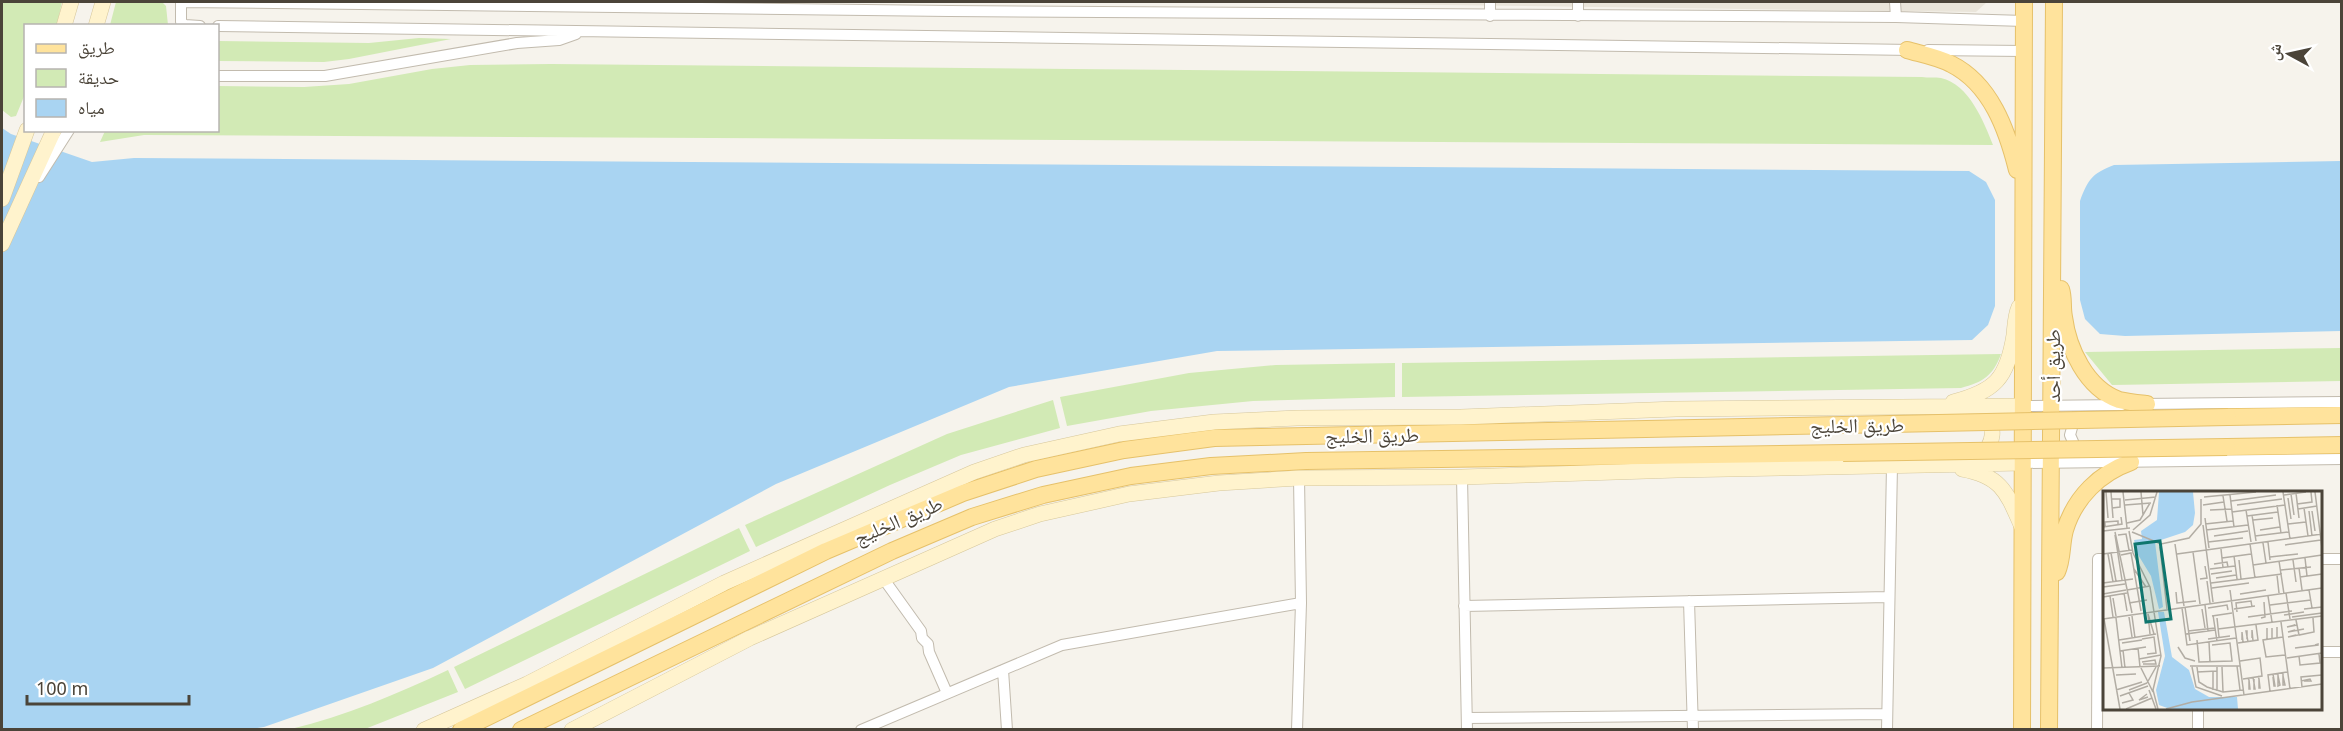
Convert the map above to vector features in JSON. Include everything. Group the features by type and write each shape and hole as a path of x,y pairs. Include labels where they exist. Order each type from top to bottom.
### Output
{"main road":[{"path":"65,24 71,2"},
{"path":"97,24 103,2"},
{"name":"طريق أحد","path":"2022,729 2024,2"},
{"name":"طريق أحد","path":"2049,729 2054,2"},
{"path":"1907,50 1949,63 1972,78 1989,97 2012,148 2023,195"},
{"path":"2,199 26,132"},
{"path":"2,244 53,132"},
{"path":"2052,267 2062,292 2064,318 2074,354 2088,376 2100,388 2119,399 2147,404"},
{"path":"1936,407 1986,391 2000,379 2009,359 2016,314 2023,296"},
{"path":"424,729 527,684 724,583 876,514 994,465 1024,455 1119,434 1214,422 1297,418 1461,417 1676,409 2023,406"},
{"path":"1948,465 1981,455 1991,445 1993,435 1990,424 1983,415 1957,408"},
{"name":"طريق الخليج","path":"461,729 826,551 963,493 1036,469 1124,450 1214,438 2342,415"},
{"path":"1333,435 1371,417"},
{"name":"طريق الخليج","path":"521,729 892,551 972,517 1043,495 1131,476 1211,466 1306,461 2342,445"},
{"path":"1513,476 1553,457"},
{"path":"1461,458 1570,474"},
{"path":"2050,590 2059,568 2065,530 2076,507 2091,485 2113,469 2132,462"},
{"path":"572,729 750,638 995,529 1040,514 1129,494 1219,483 1299,478 1513,476 2023,463"},
{"path":"1926,465 1965,469 1989,476 2007,493 2023,528"},
{"path":"627,701 664,660"}],"street":[{"path":"184,24 181,22 182,2 1125,7 1217,14 1896,17 2024,21"},
{"path":"1217,2 1217,14"},
{"path":"1490,2 1490,16"},
{"path":"1578,2 1578,16"},
{"path":"1895,2 1896,17"},
{"path":"219,26 2024,51"},
{"path":"477,30 498,46"},
{"path":"219,76 325,76 498,46 560,40 587,31"},
{"path":"19,211 68,132"},
{"path":"2023,406 2342,402"},
{"path":"2113,462 2078,453 2070,435 2076,414 2121,405"},
{"path":"2023,463 2342,459"},
{"path":"1887,729 1892,466"},
{"path":"1462,477 1467,724 1693,716 1887,714"},
{"path":"1297,729 1301,603 1299,478"},
{"path":"2322,559 2342,559"},
{"path":"2097,729 2101,651 2098,560 2103,560"},
{"path":"883,578 921,631 947,693"},
{"path":"1464,606 1888,597"},
{"path":"1689,601 1693,729"},
{"path":"861,729 1062,645 1301,603"},
{"path":"2322,652 2342,652"},
{"path":"1003,670 1007,729"},
{"path":"2198,710 2198,729"}],"shaded area":[{"path":"1214,2 1987,2 1976,12"}],"green space":[{"path":"2,2 62,2 57,24 24,24 24,96 16,116 11,117 2,110"},
{"path":"116,2 162,2 166,6 168,24 110,24"},
{"path":"419,38 451,39 324,62 219,61 219,41 369,43"},
{"path":"470,65 1941,78 1960,88 1974,105 1993,145 144,135 100,142 105,132 219,132 219,86 304,87 349,84 432,69"},
{"path":"2341,348 2341,381 2112,385 2085,352"},
{"path":"2001,354 1991,373 1961,388 1402,397 1402,363"},
{"path":"1395,363 1395,397 1253,401 1151,411 1067,426 1060,397 1189,373 1276,365"},
{"path":"1053,400 1060,428 961,455 756,547 745,525 947,434"},
{"path":"739,528 750,551 465,689 454,667"},
{"path":"448,670 458,692 365,729 291,729 371,704"}],"water":[{"path":"2,128 11,134 92,162 134,158 1969,171 1986,182 1995,200 1995,306 1988,325 1972,340 1217,351 1009,387 776,484 433,668 264,727 243,730 2,729"},
{"path":"2341,161 2341,331 2125,336 2100,334 2085,319 2080,300 2080,201 2089,182 2101,171 2114,165"}]}
